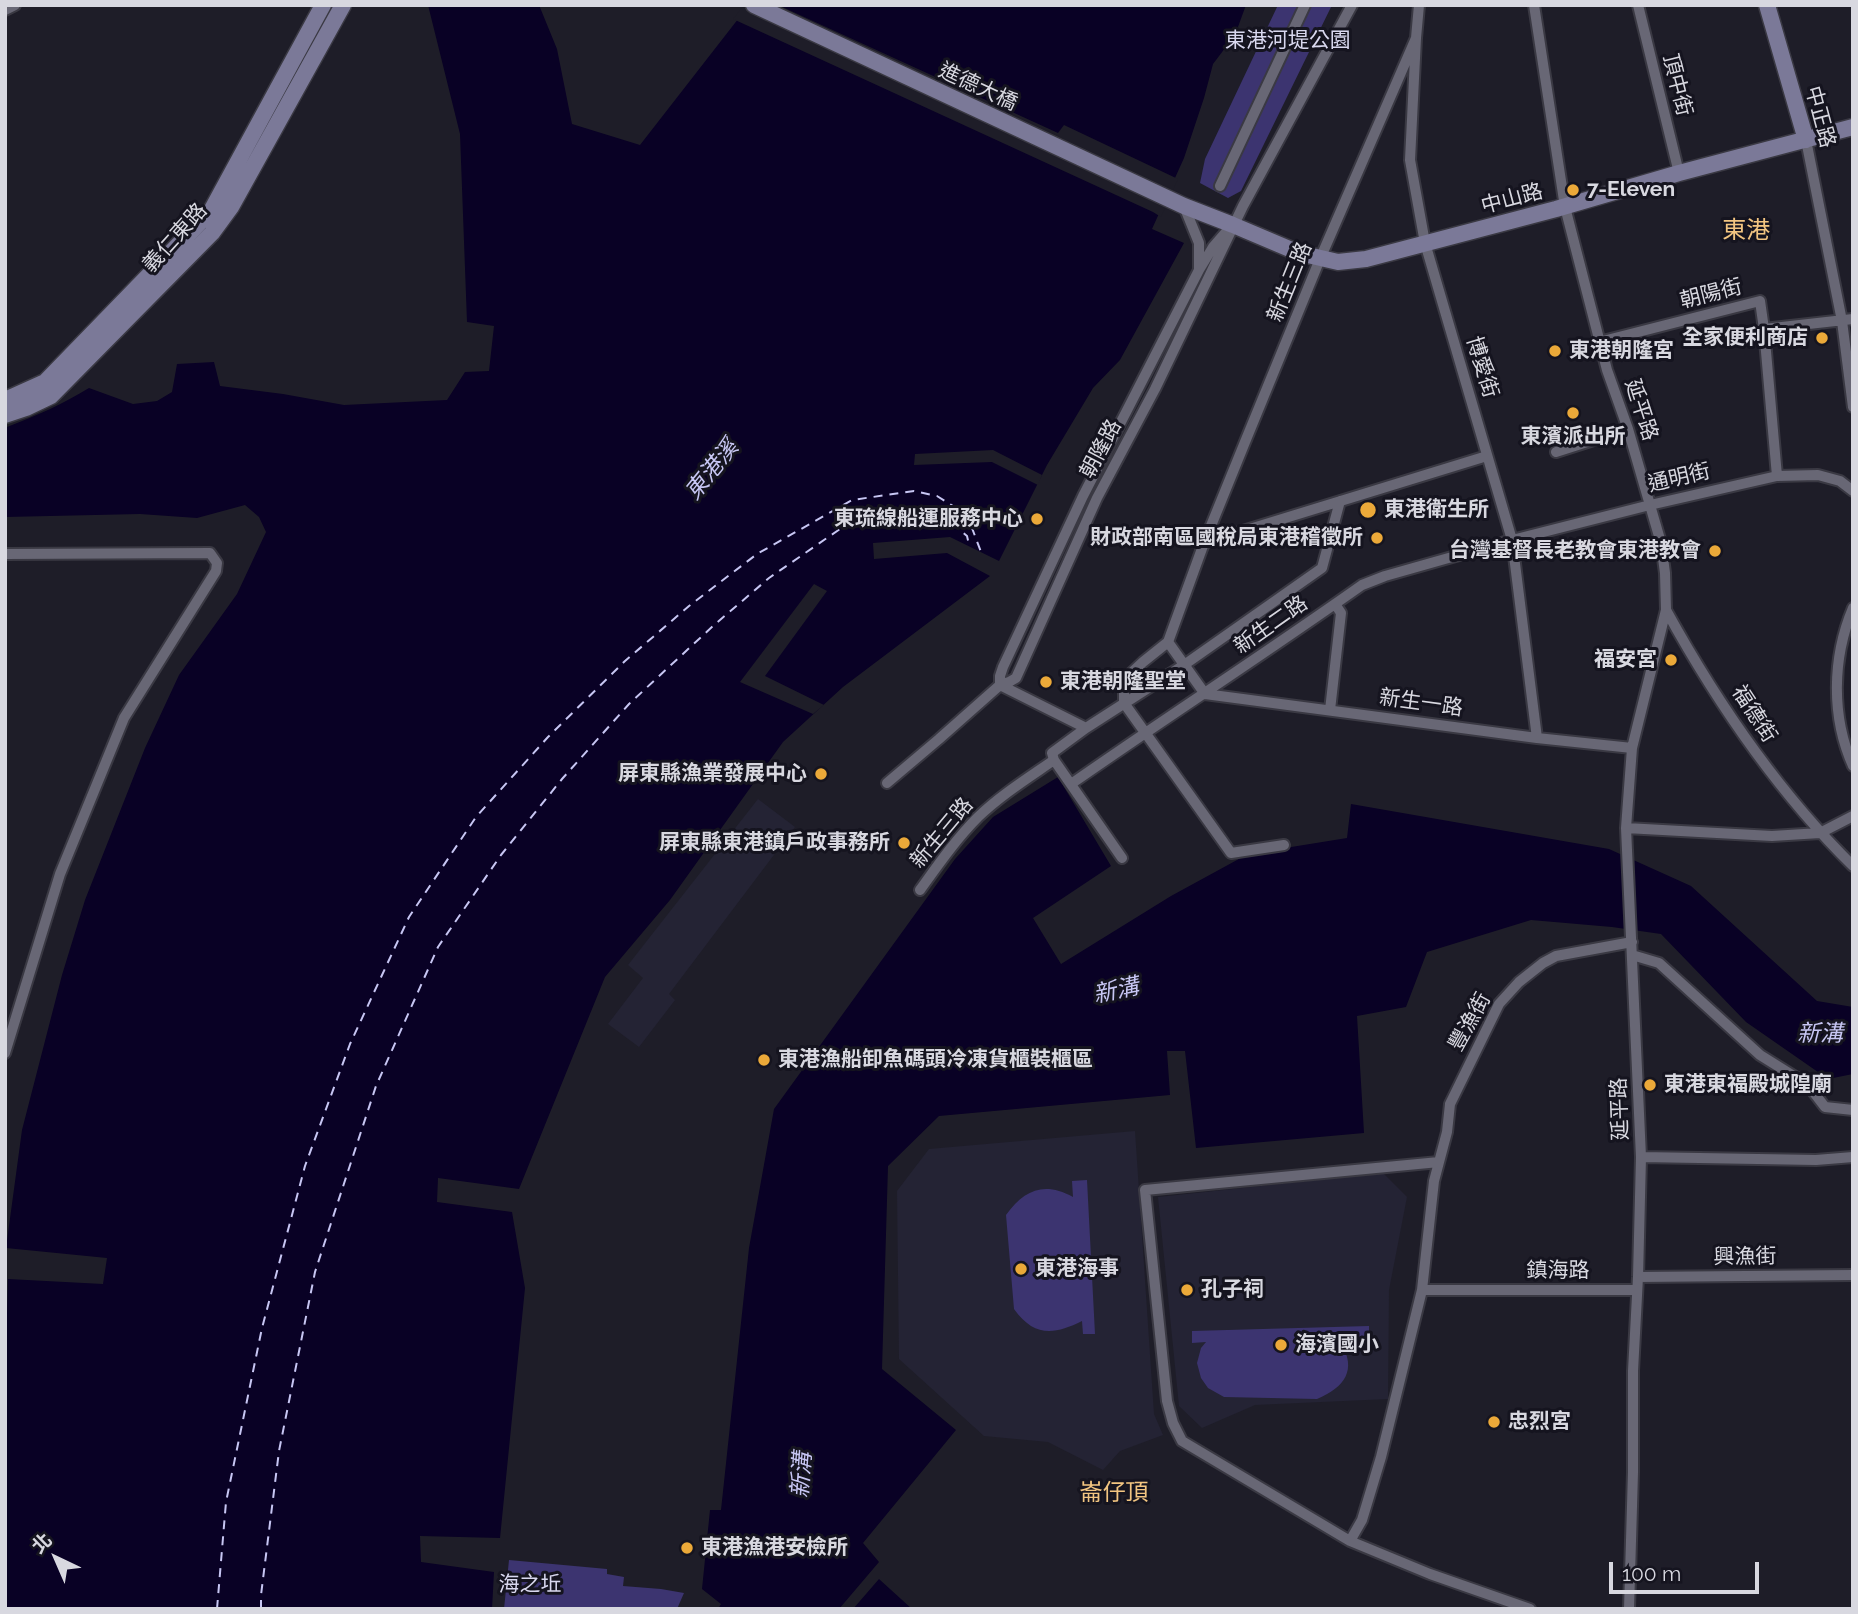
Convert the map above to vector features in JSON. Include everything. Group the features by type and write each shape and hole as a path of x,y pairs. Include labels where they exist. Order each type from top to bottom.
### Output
{"street":[{"path":"5,10 15,5"},
{"name":"義仁東路","path":"5,415 51,396 174,261 211,211 323,5"},
{"name":"義仁東路","path":"5,400 45,382 174,261 212,233 231,207 343,5"},
{"name":"進德大橋","path":"754,5 1184,206"},
{"path":"1220,186 1306,5"},
{"name":"朝隆路","path":"887,783 1000,685 1016,678 1096,501 1155,389 1233,225 1352,5"},
{"name":"博愛街","path":"1419,5 1410,160 1425,243 1512,540 1537,738"},
{"name":"延平路","path":"1534,5 1565,207 1599,342 1628,429 1661,543 1665,568 1666,610 1632,748 1626,828 1641,1157 1637,1290"},
{"name":"頂中街","path":"1638,5 1679,173"},
{"name":"中正路","path":"1767,5 1806,140 1847,320 1853,407"},
{"name":"新生三路","path":"1168,642 1204,543 1320,259 1416,38"},
{"path":"303,40 319,48"},
{"name":"中山路","path":"1184,206 1299,253 1338,262 1366,259 1853,127"},
{"path":"1184,206 1199,243 1199,270"},
{"name":"朝隆路","path":"1000,685 1003,667 1069,523 1199,270 1213,247 1233,225"},
{"name":"朝陽街","path":"1599,342 1760,301 1764,329"},
{"path":"1777,476 1764,329 1847,320"},
{"path":"1556,452 1628,429"},
{"path":"1204,543 1487,456"},
{"name":"通明街","path":"1512,540 1777,476 1818,475 1840,481 1853,491"},
{"name":"新生三路","path":"920,890 977,818 998,799 1054,760 1052,753 1322,568 1340,501"},
{"name":"新生二路","path":"1071,784 1362,585 1512,540"},
{"path":"5,554 210,552 217,563 216,571 124,718 60,874 5,1053"},
{"path":"1330,710 1340,613 1335,604"},
{"path":"1853,608 1847,621 1838,662 1837,712 1844,747 1853,766"},
{"name":"福德街","path":"1666,610 1684,643 1759,757 1820,833 1853,866"},
{"path":"1205,694 1168,642 1128,677 1124,688 1124,703 1231,853 1284,845"},
{"path":"1000,685 1086,728"},
{"name":"新生一路","path":"1205,694 1632,748"},
{"path":"1054,760 1122,858"},
{"path":"1626,828 1772,836 1820,833 1853,816"},
{"name":"豐漁街","path":"1422,1290 1434,1181 1447,1132 1450,1104 1499,1004 1520,982 1556,956 1632,943"},
{"path":"1632,955 1659,963 1760,1055 1808,1085 1825,1107 1853,1110"},
{"path":"1641,1157 1816,1160 1853,1157"},
{"path":"1439,1162 1145,1190 1167,1401 1173,1423 1182,1440 1350,1541 1430,1574 1530,1609"},
{"name":"興漁街","path":"1638,1277 1853,1275"},
{"path":"1350,1541 1362,1520 1381,1457 1422,1290"},
{"name":"鎮海路","path":"1422,1290 1637,1290"},
{"path":"1629,1609 1637,1290"}],"shaded area":[{"path":"758,799 795,827 669,994 675,1000 639,1047 608,1024 643,978 628,965"},
{"name":"東港海事","path":"1135,1131 1154,1414 1163,1435 1120,1451 1103,1470 1048,1442 984,1436 899,1359 897,1191 929,1149"},
{"name":"海濱國小","path":"1383,1173 1407,1197 1389,1290 1388,1399 1255,1405 1202,1428 1179,1406 1158,1197"}],"green space":[{"name":"東港河堤公園","path":"1278,5 1332,5 1241,191 1228,198 1200,183 1205,159"},
{"path":"1087,1180 1095,1334 1083,1334 1082,1321 1053,1331 1037,1329 1029,1325 1014,1309 1006,1215 1027,1194 1044,1189 1063,1192 1073,1197 1072,1181"},
{"path":"1369,1326 1369,1341 1341,1343 1348,1361 1345,1377 1335,1389 1317,1399 1224,1397 1208,1388 1201,1378 1197,1363 1201,1348 1206,1342 1192,1343 1192,1331"},
{"name":"海之坵","path":"509,1560 607,1569 607,1574 624,1577 623,1586 684,1593 677,1609 504,1609"}],"water":[{"name":"東港溪","path":"428,5 539,5 557,49 572,124 640,145 749,5 1246,5 1235,35 1213,64 1184,158 1152,229 1184,243 1120,360 1093,388 1047,465 999,561 950,537 873,543 874,559 947,553 990,576 843,687 783,742 670,900 605,977 519,1189 438,1178 437,1202 512,1212 525,1288 500,1538 420,1536 421,1562 494,1572 492,1609 5,1609 8,1279 103,1284 107,1258 6,1248 22,1130 62,975 85,900 145,748 179,675 237,594 266,532 259,517 245,505 197,518 140,514 5,517 5,425 7,427 39,414 89,388 133,404 157,401 172,392 177,364 214,362 220,386 344,405 447,400 465,372 489,371 494,326 467,322 460,134"},
{"name":"新溝","path":"1058,777 1111,866 1033,918 1061,964 1171,896 1248,854 1347,838 1351,804 1609,849 1691,886 1817,1001 1853,1007 1853,1074 1828,1079 1746,1022 1661,934 1531,920 1427,952 1406,1007 1357,1016 1364,1133 1196,1148 1185,1051 1167,1051 1170,1095 939,1116 888,1166 882,1369 956,1430 863,1543 879,1562 839,1609 718,1609 721,1604 702,1589 710,1510 721,1510 749,1248 774,1109 955,859 993,817"},
{"path":"879,1579 912,1609 853,1609"}],"pier":[{"path":"744,5 778,5 1058,133 1064,125 1178,179 1161,217 733,19"},
{"path":"993,450 1042,475 1038,485 992,462 914,465 915,454"},
{"path":"814,584 827,591 765,676 824,705 813,714 740,682"}],"ferry route":[{"path":"217,1609 226,1502 262,1328 305,1166 350,1044 409,917 476,817 548,737 625,661 689,606 757,554 852,500 914,491 937,496 961,511 969,520 981,552"},
{"path":"261,1609 279,1451 315,1272 376,1086 438,947 501,855 562,779 629,704 769,578 853,520 889,509 943,518 967,536 969,545"}],"place":[{"name":"7-Eleven","path":"1573,190"},
{"name":"全家便利商店","path":"1822,338"},
{"name":"東港朝隆宮","path":"1555,351"},
{"name":"東濱派出所","path":"1573,413"},
{"name":"東港衛生所","path":"1368,510"},
{"name":"東琉線船運服務中心","path":"1037,519"},
{"name":"財政部南區國稅局東港稽徵所","path":"1377,538"},
{"name":"台灣基督長老教會東港教會","path":"1715,551"},
{"name":"福安宮","path":"1671,660"},
{"name":"東港朝隆聖堂","path":"1046,682"},
{"name":"屏東縣漁業發展中心","path":"821,774"},
{"name":"屏東縣東港鎮戶政事務所","path":"904,843"},
{"name":"東港漁船卸魚碼頭冷凍貨櫃裝櫃區","path":"764,1060"},
{"name":"東港東福殿城隍廟","path":"1650,1085"},
{"name":"東港海事","path":"1021,1269"},
{"name":"孔子祠","path":"1187,1290"},
{"name":"海濱國小","path":"1281,1345"},
{"name":"忠烈宮","path":"1494,1422"},
{"name":"東港漁港安檢所","path":"687,1548"}],"district":[{"name":"東港","path":"1746,231"},
{"name":"崙仔頂","path":"1114,1493"}]}
